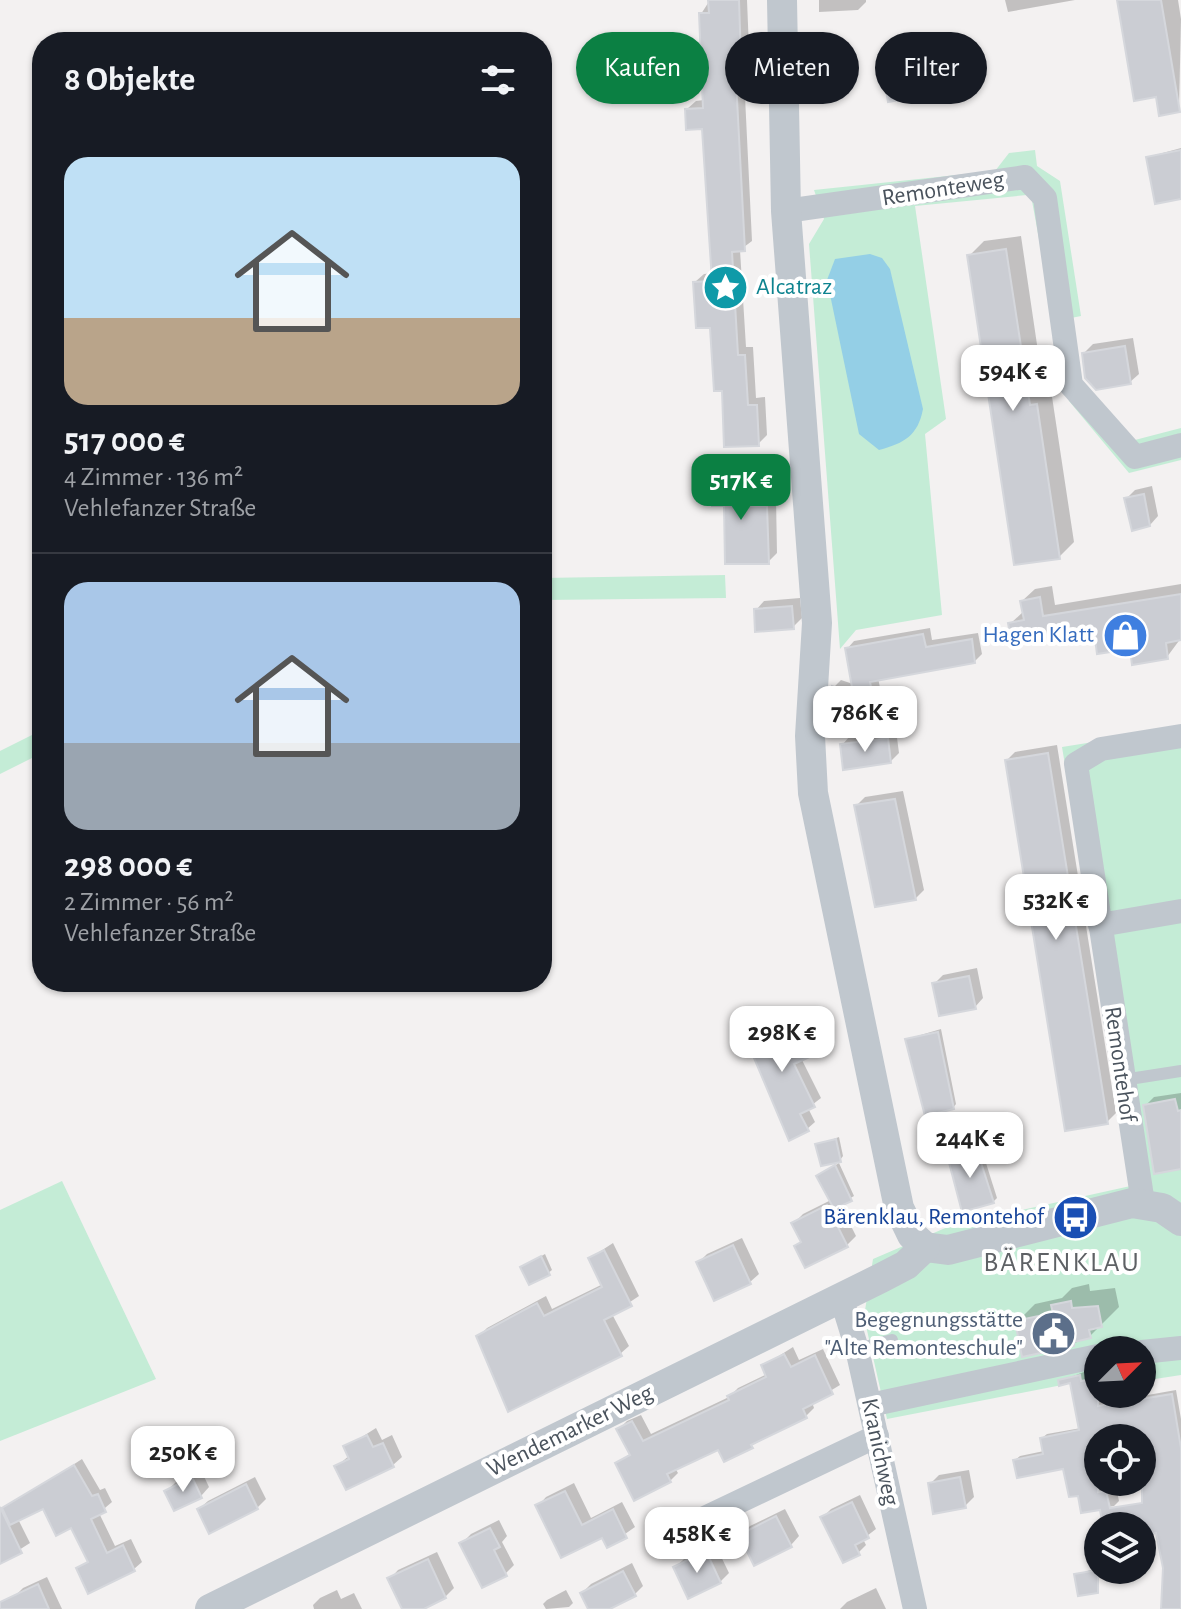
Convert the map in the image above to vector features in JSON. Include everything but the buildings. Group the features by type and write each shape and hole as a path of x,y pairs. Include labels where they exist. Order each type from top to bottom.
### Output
{"street":[{"path":"782,0 786,211 817,623 810,736 813,793 899,1208 912,1235 925,1247 948,1250 1143,1203 1179,1216"},
{"name":"Remonteweg","path":"786,211 1025,177 1045,198 1071,385 1135,457 1181,445"},
{"name":"Remontehof","path":"1143,1203 1076,764 1101,749 1181,736"},
{"path":"1100,925 1181,911"},
{"name":"Wendemarker Weg","path":"210,1609 906,1265 925,1247"},
{"name":"Kranichweg","path":"841,1297 857,1349 915,1609"},
{"path":"1156,1351 1181,1348"},
{"path":"870,1405 1084,1359"},
{"path":"692,1524 877,1436"}],"lane":[{"path":"1123,1080 1181,1071"},
{"path":"857,1349 892,1340"}],"green space":[{"path":"1035,150 1037,166 1060,181 1081,316 1071,318 1081,389 1131,441 1181,428 1181,460 1129,473 1069,401 1032,201 1027,195 915,206 946,419 925,434 942,615 856,630 840,649 809,244 824,219 814,190 995,171 1009,153"},
{"path":"725,575 726,598 552,600 552,578"},
{"path":"1181,728 1181,1375 1156,1379 1156,1336 1084,1336 1084,1381 887,1419 864,1317 873,1259 950,1226 1135,1185 1062,747"},
{"path":"32,735 32,758 0,774 0,751"},
{"path":"62,1181 156,1379 0,1441 0,1210"}],"water":[{"path":"870,254 882,258 890,269 923,409 918,425 909,437 879,450 859,434 827,280 835,259"}],"place":[{"name":"Alcatraz","path":"725,287"},
{"name":"Hagen Klatt","path":"1125,635"},
{"name":"Bärenklau, Remontehof","path":"1075,1217"},
{"name":"Begegnungsstätte \"Alte Remonteschule\"","path":"1054,1334"}],"district":[{"name":"BÄRENKLAU","path":"1062,1263"}]}
